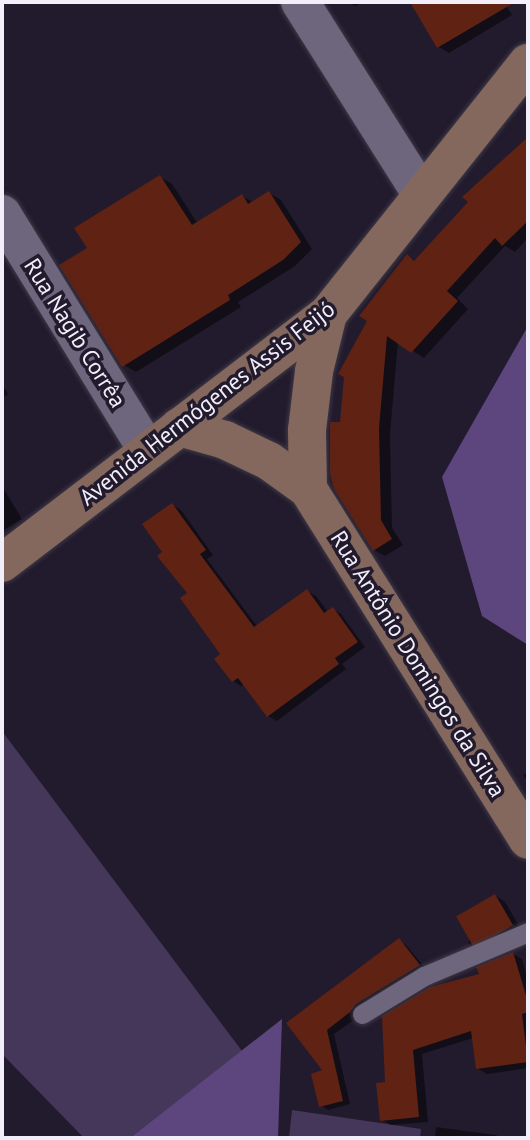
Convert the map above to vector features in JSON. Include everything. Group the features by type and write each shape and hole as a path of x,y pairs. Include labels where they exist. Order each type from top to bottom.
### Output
{"main road":[{"name":"Avenida Hermógenes Assis Feijó","path":"2,563 328,314 528,63"},
{"path":"308,489 307,430 311,395 328,314"},
{"name":"Rua Antônio Domingos da Silva","path":"179,428 225,440 258,456 308,489 528,840"}],"street":[{"path":"300,2 422,195"},
{"name":"Rua Nagib Corrêa","path":"2,214 148,451"}],"lane":[{"path":"362,1014 424,976 528,932"}],"shaded area":[{"path":"528,326 528,645 482,616 442,477"},
{"path":"2,731 242,1051 130,1138 84,1138 2,1054"},
{"path":"282,1019 278,1138 130,1138"},
{"path":"292,1110 421,1129 420,1138 289,1138"}],"building":[{"path":"410,2 515,2 437,48"},
{"path":"528,137 528,221 502,246 495,238 447,291 458,301 411,353 387,336 379,428 381,520 392,539 373,551 334,489 330,474 330,422 340,422 344,377 338,374 367,321 359,316 407,254 414,261 468,202 462,197"},
{"path":"160,175 192,225 242,194 248,204 269,191 301,242 283,260 228,295 230,300 122,367 59,265 87,248 74,228"},
{"path":"172,503 206,550 200,554 254,627 307,589 324,613 333,607 358,642 335,658 339,664 267,717 238,678 232,682 214,659 220,654 180,598 187,593 157,556 162,552 142,524"},
{"path":"495,894 513,925 474,948 456,916"},
{"path":"399,938 420,965 356,1004 327,1030 343,1101 319,1107 311,1074 322,1070 286,1023"},
{"path":"513,952 528,1002 528,1012 522,1014 528,1062 476,1069 471,1031 413,1050 419,1117 380,1121 376,1083 385,1082 382,1016 430,987 479,974 476,967"}]}
